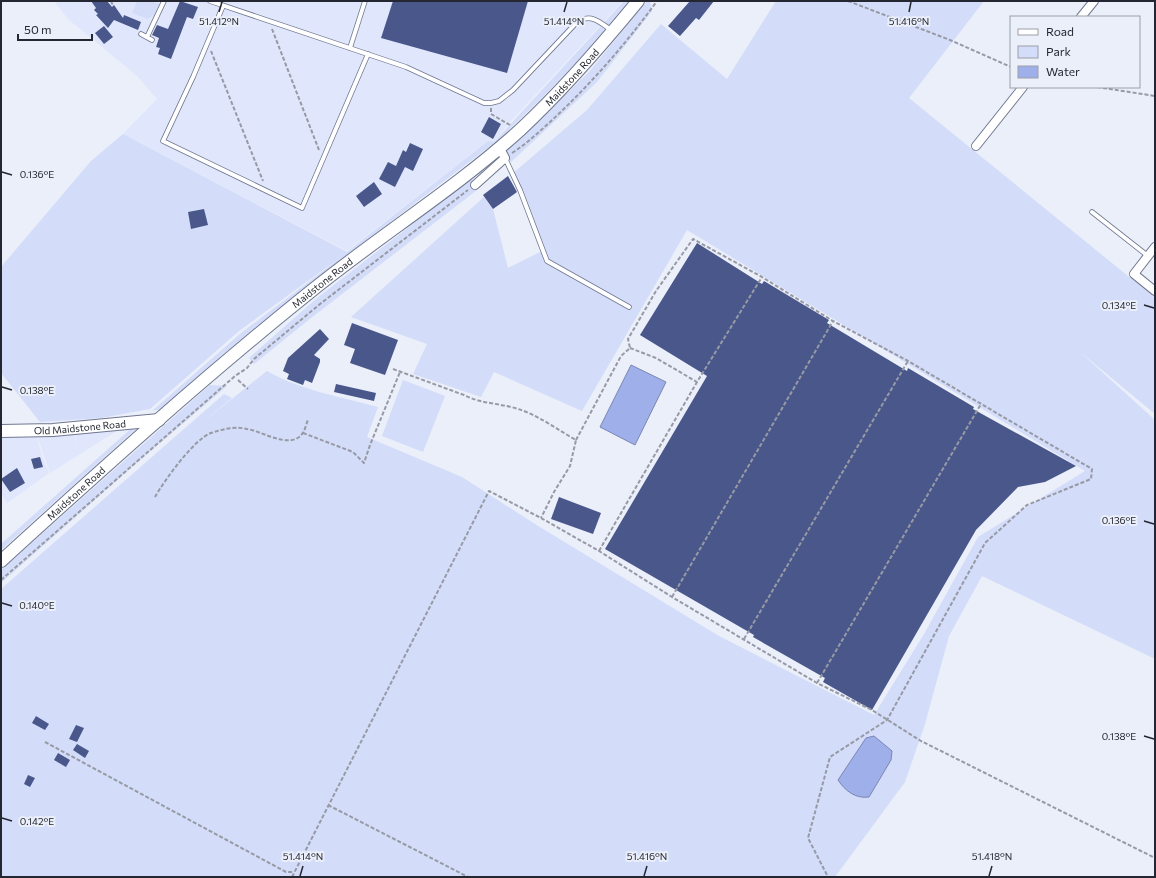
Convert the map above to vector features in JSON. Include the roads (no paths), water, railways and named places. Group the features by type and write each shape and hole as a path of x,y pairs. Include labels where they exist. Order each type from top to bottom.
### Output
{"main road":[{"name":"Maidstone Road","path":"1,561 159,420 311,291 437,196 519,130 580,71 638,1"},
{"name":"Old Maidstone Road","path":"1,431 54,430 159,420"}],"street":[{"path":"1082,16 1094,1"},
{"path":"976,146 1021,88"},
{"path":"475,185 505,158 499,147"},
{"path":"1155,247 1134,274 1155,291"}],"lane":[{"path":"141,34 150,38 164,1"},
{"path":"210,1 424,74 484,103 499,101 513,90 578,21 592,17 613,32"},
{"path":"350,48 365,1"},
{"path":"223,6 208,44 163,141 302,208 368,54"},
{"path":"505,158 520,190 547,261 630,307"},
{"path":"1092,212 1148,256"}],"water":[{"path":"631,365 666,382 635,445 600,427"},
{"path":"874,736 892,751 891,760 869,797 860,797 847,791 838,780 866,738"}]}
